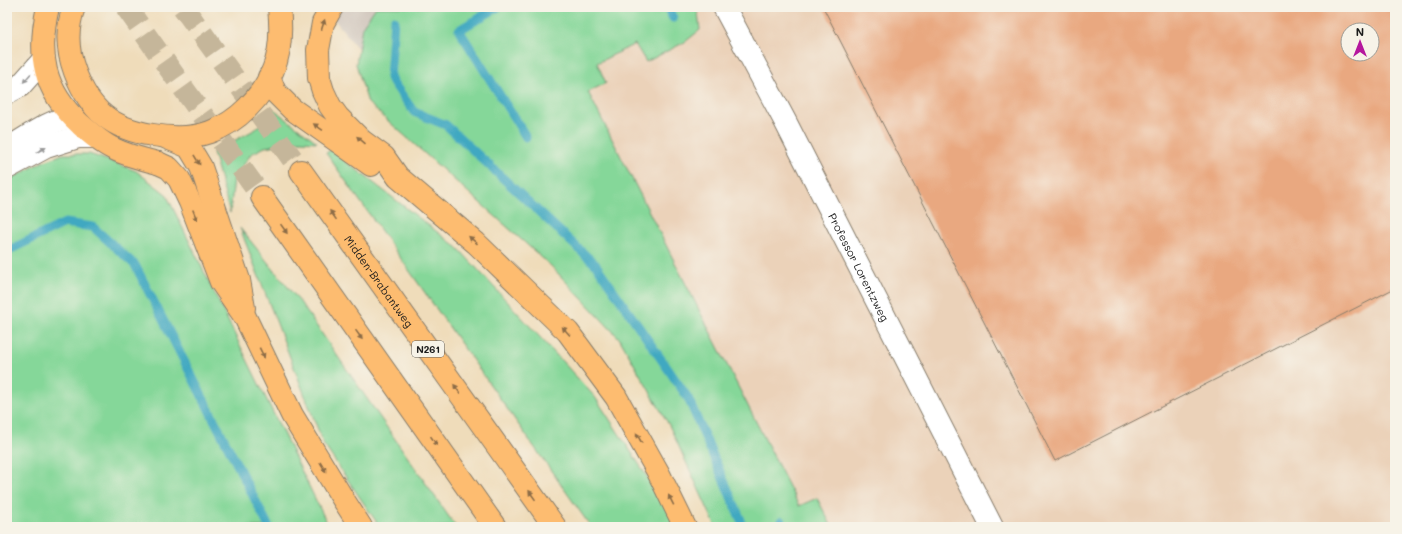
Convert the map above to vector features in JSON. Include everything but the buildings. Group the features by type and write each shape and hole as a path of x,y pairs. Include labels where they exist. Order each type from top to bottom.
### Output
{"main road":[{"path":"48,7 43,30 44,59 47,77 52,88 72,117 95,137 113,149 158,163 169,168 179,179 190,202 221,282 245,318 292,415 361,527"},
{"path":"74,7 68,28 69,47 73,65 88,98 100,112 119,126 144,134 167,138 189,147 201,167 238,280 245,318"},
{"path":"332,7 323,23 319,37 318,50 319,78 323,92 330,106 338,117 362,141 384,157 398,177 476,243 568,332 616,397 658,472 685,527"},
{"path":"167,138 210,132 225,125 248,107 262,90 274,69 282,12"},
{"path":"269,77 275,92 292,109 378,170 398,177"},
{"path":"72,117 100,112"},
{"name":"Midden-Brabantweg","path":"301,171 555,527"},
{"path":"262,197 495,527"}],"street":[{"name":"Professor Lorentzweg","path":"724,7 786,121 992,527"},
{"path":"7,93 20,86 44,59"},
{"path":"7,149 38,130 61,119 72,117"},
{"path":"7,168 46,147 78,137 95,137"}],"shaded area":[{"path":"324,7 414,7 394,93"},
{"path":"414,7 1395,7 1395,527 791,527"}],"green space":[{"path":"376,7 695,7 698,12 700,30 685,42 646,62 635,44 597,63 606,83 588,92 799,506 817,498 832,527 716,527 669,425 619,338 551,266 368,103 356,64 362,27"},
{"path":"273,109 317,142 300,141 265,147 251,154 234,179 230,213 213,152 256,129"},
{"path":"331,150 458,248 595,397 671,513 678,527 591,527 326,153"},
{"path":"63,154 89,154 113,162 136,171 166,194 329,527 7,527 7,181 42,162"},
{"path":"240,228 300,302 456,527 380,527 324,445"}],"waterway":[{"path":"498,7 459,30 526,137"},
{"path":"667,7 673,18"},
{"path":"394,20 390,78 414,112 446,125 596,265 688,398 741,520"},
{"path":"7,251 65,223 93,227 135,265 269,527"},
{"path":"781,521 785,527"}],"tunnel":[{"path":"126,7 262,197"},
{"path":"183,7 301,171"}]}
